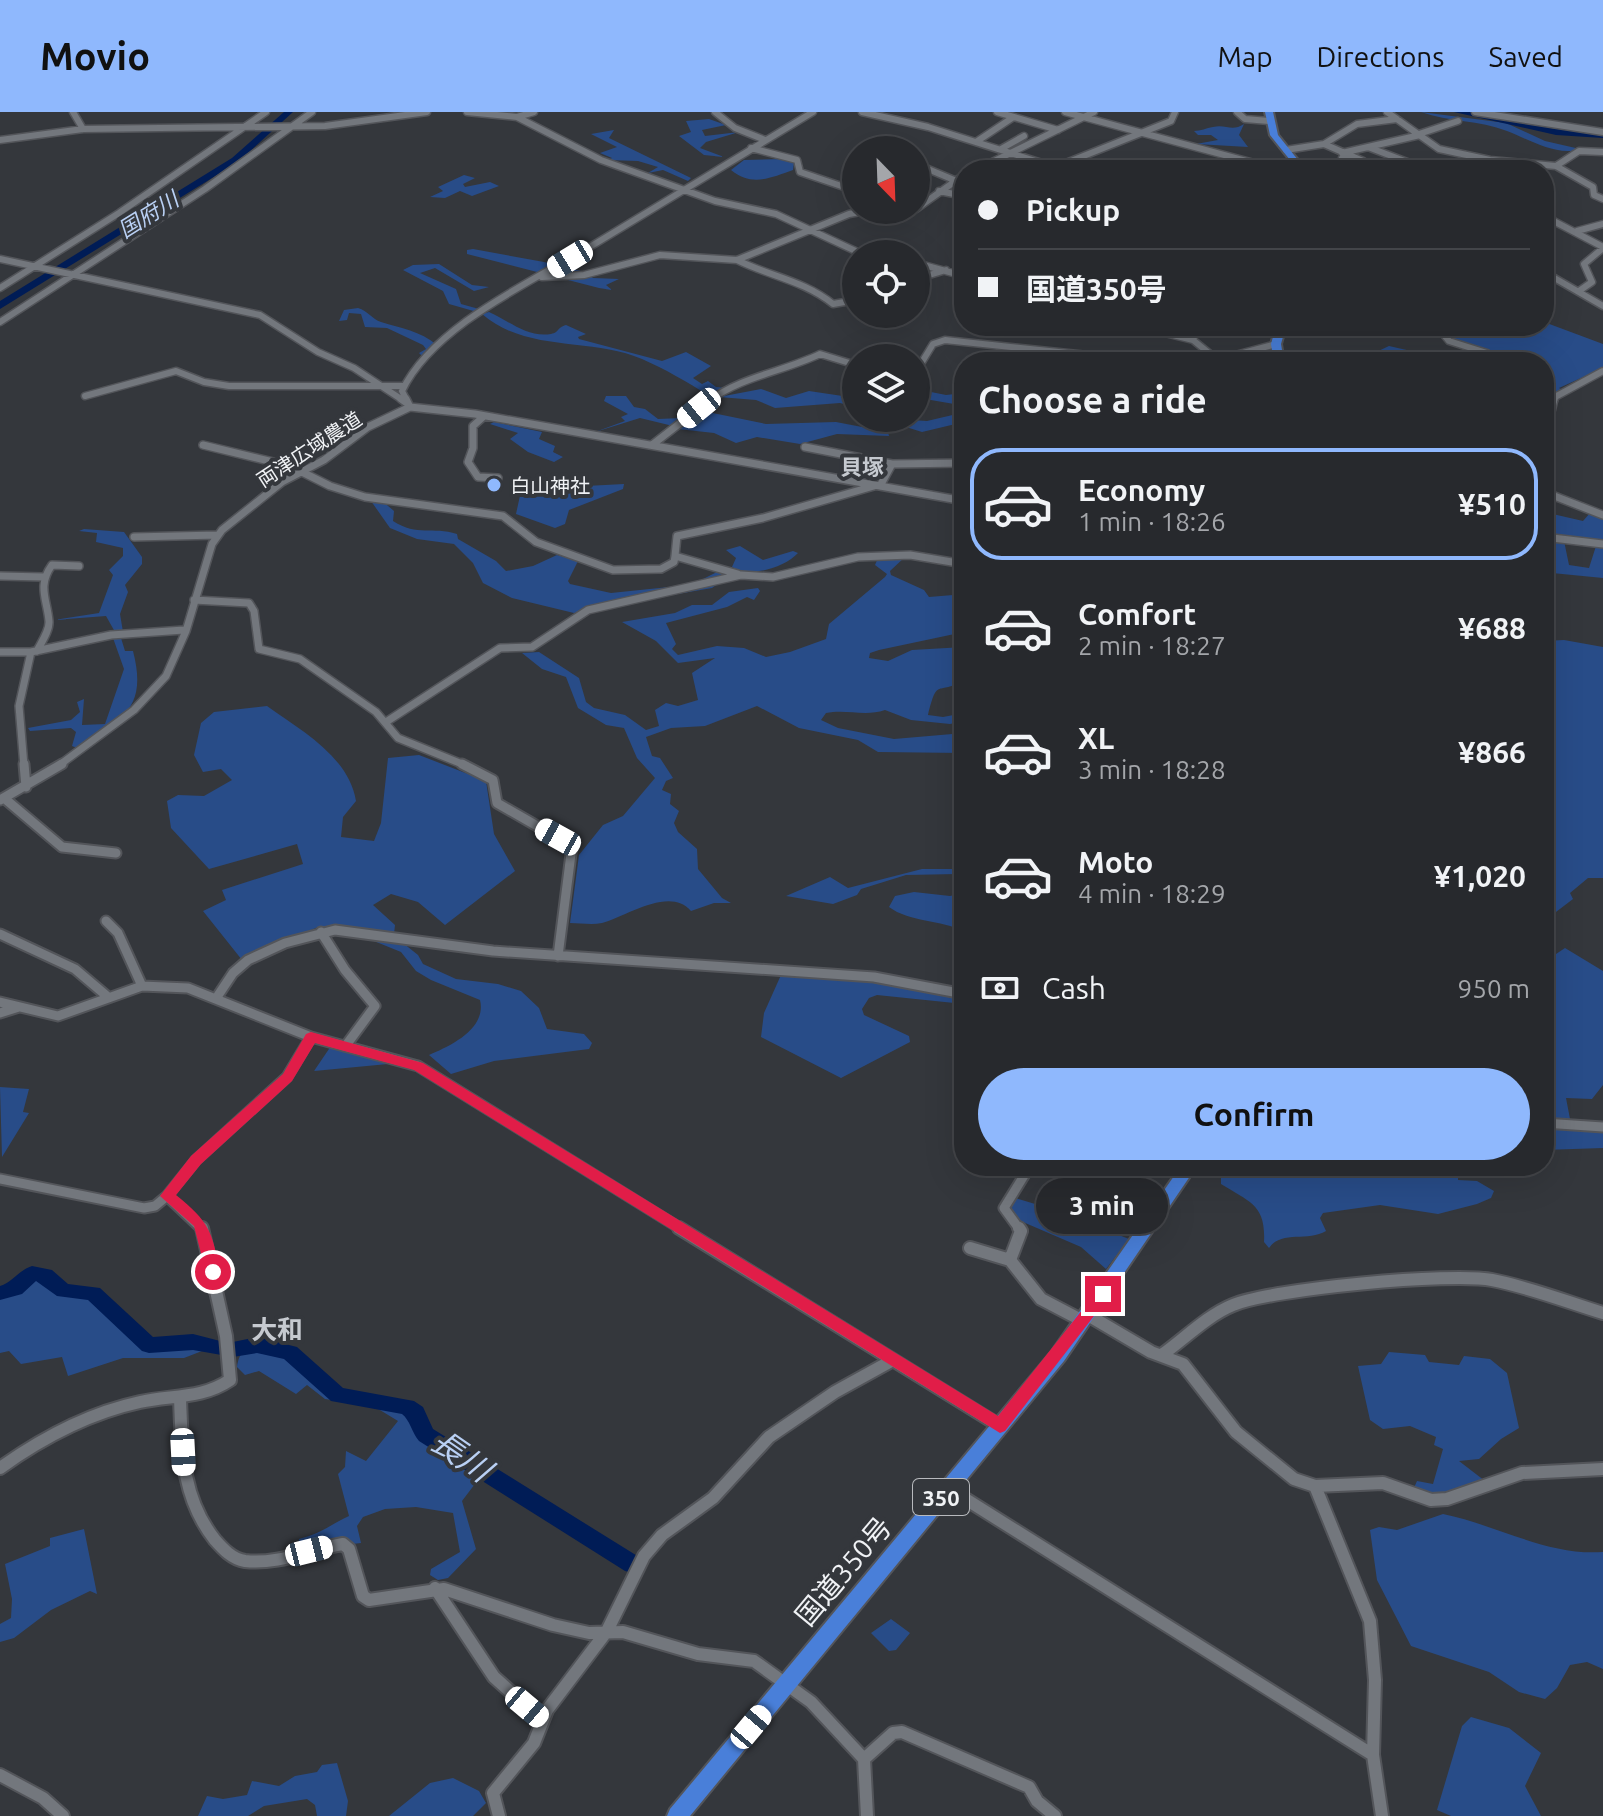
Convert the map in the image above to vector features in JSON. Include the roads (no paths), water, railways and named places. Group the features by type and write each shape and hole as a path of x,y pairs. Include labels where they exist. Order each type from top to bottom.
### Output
{"highway":[{"path":"1269,116 1274,135 1294,160"},
{"path":"1277,352 1278,336"},
{"name":"国道350号","path":"677,1816 1086,1318 1182,1176"}],"street":[{"path":"73,112 83,129"},
{"path":"0,288 119,213 266,112"},
{"path":"0,322 75,276 312,112"},
{"path":"0,140 83,129 294,127 427,112"},
{"path":"467,112 517,117 534,112"},
{"path":"715,112 735,128 765,140"},
{"path":"409,406 403,386 413,368 491,302 538,278 813,112"},
{"path":"862,112 1035,160"},
{"path":"997,112 1058,130"},
{"path":"1065,112 1135,134 1163,138 1243,160"},
{"path":"998,160 1094,112"},
{"path":"1077,160 1171,121 1175,112"},
{"path":"1237,112 1245,119 1269,116"},
{"path":"1387,112 1444,151 1490,160"},
{"path":"1475,112 1603,132"},
{"path":"517,117 586,154 682,191 738,208 767,211 842,245"},
{"path":"976,142 994,132 1000,122 1012,118"},
{"path":"1286,150 1324,144 1357,124 1397,119"},
{"path":"1324,144 1344,154 1458,121"},
{"path":"1001,149 1024,136"},
{"path":"1368,147 1402,160"},
{"path":"751,148 797,160 800,172 842,186"},
{"path":"1602,152 1579,151 1556,166 1591,185 1595,188 1594,195 1603,199"},
{"path":"930,170 954,180"},
{"path":"930,205 939,191 954,180"},
{"path":"939,191 954,194"},
{"path":"737,260 842,217"},
{"path":"1554,221 1603,248 1584,264 1592,282 1579,291"},
{"path":"1577,231 1603,224"},
{"path":"538,278 584,275 660,255 737,260 765,274 813,288 833,304 842,302"},
{"path":"0,259 260,315 318,352 354,368 409,406 652,445 954,499"},
{"path":"930,266 954,273"},
{"path":"930,275 946,270"},
{"path":"1554,277 1603,306"},
{"path":"1177,336 1193,340 1207,352"},
{"path":"1193,340 1194,336"},
{"path":"1445,336 1449,341 1484,352"},
{"path":"930,349 933,344 945,340 1059,352"},
{"path":"1249,352 1276,344"},
{"path":"652,445 722,391 791,368 820,354 842,361"},
{"path":"85,396 176,371 204,382 229,386 403,386"},
{"path":"1554,399 1603,371"},
{"name":"両津広域農道","path":"217,535 282,482 304,472 353,436 409,406"},
{"path":"483,417 473,426 473,448 468,462 478,477 498,478"},
{"path":"203,445 304,472 330,486 365,497 392,498 476,515 503,516 536,542 613,570 661,569 674,562 677,536 680,534 763,518 878,486 892,464"},
{"path":"805,447 892,464 954,463"},
{"path":"1554,496 1603,515"},
{"path":"116,853 62,847 2,799 26,787 114,725 153,690 176,657 217,535 134,537"},
{"path":"1554,538 1603,544"},
{"path":"675,556 738,574 777,576 824,563 889,553 909,553 954,562"},
{"path":"26,787 19,706 34,652 50,624 42,607 44,577 52,565 79,566"},
{"path":"386,722 500,648 532,647 588,610 730,579 738,574"},
{"path":"0,576 44,577"},
{"path":"194,600 249,603 254,611 259,649 300,659 386,722 398,738 488,775 493,780 497,803 572,846 558,956"},
{"path":"0,652 34,652 111,635 184,630"},
{"path":"106,921 118,933 142,986"},
{"path":"217,997 241,965 253,958 321,932 352,931 558,956 874,977 954,992"},
{"path":"321,932 345,970 375,1006 347,1044"},
{"path":"0,934 75,969 108,997"},
{"path":"0,1002 58,1016 142,986 188,988 311,1037 347,1044 418,1066 1000,1426"},
{"path":"0,1013 19,1007"},
{"path":"0,1179 144,1208 155,1206 196,1160 287,1077 311,1037"},
{"path":"1554,1124 1603,1127"},
{"path":"1010,1260 1021,1231 1004,1208 1024,1176"},
{"path":"0,1468 59,1430 81,1421 140,1403 180,1398 224,1385 230,1380 231,1371 205,1233 199,1222 167,1196"},
{"path":"970,1248 1010,1260 1041,1299 1086,1318 1151,1352 1163,1354 1193,1374 1221,1417 1294,1479 1315,1486 1383,1483 1431,1500 1447,1499 1522,1473 1603,1469"},
{"path":"1163,1354 1232,1305 1293,1293 1403,1282 1471,1277 1494,1280 1603,1313"},
{"path":"499,1816 493,1793 527,1755 542,1720 607,1631 644,1556 662,1535 713,1498 769,1437 835,1392 893,1360"},
{"path":"180,1398 186,1492 207,1530 232,1556 243,1561 260,1560 343,1544 349,1549 363,1596 369,1600 435,1588 553,1625 589,1633 623,1632 698,1654 754,1661 787,1682 864,1759 867,1816"},
{"path":"1315,1486 1370,1621 1375,1680 1373,1755 1382,1816"},
{"path":"948,1488 1373,1755"},
{"path":"435,1588 494,1677 542,1720"},
{"path":"864,1759 893,1733 902,1732 1029,1787 1037,1801 1055,1816"},
{"path":"0,1775 43,1798 63,1816"}],"waterway":[{"name":"国府川","path":"0,306 235,160 289,112"},
{"path":"1458,112 1556,132 1603,135"},
{"name":"長川","path":"0,1293 15,1289 32,1273 45,1275 64,1291 93,1293 149,1345 193,1342 222,1349"},
{"name":"長川","path":"233,1349 257,1345 290,1353 338,1395 407,1407 416,1413 420,1428 426,1435 523,1497"},
{"name":"長川","path":"527,1499 632,1564"}],"place":[{"name":"白山神社","path":"494,485"}],"district":[{"name":"貝塚","path":"862,466"},
{"name":"大和","path":"277,1329"}]}
